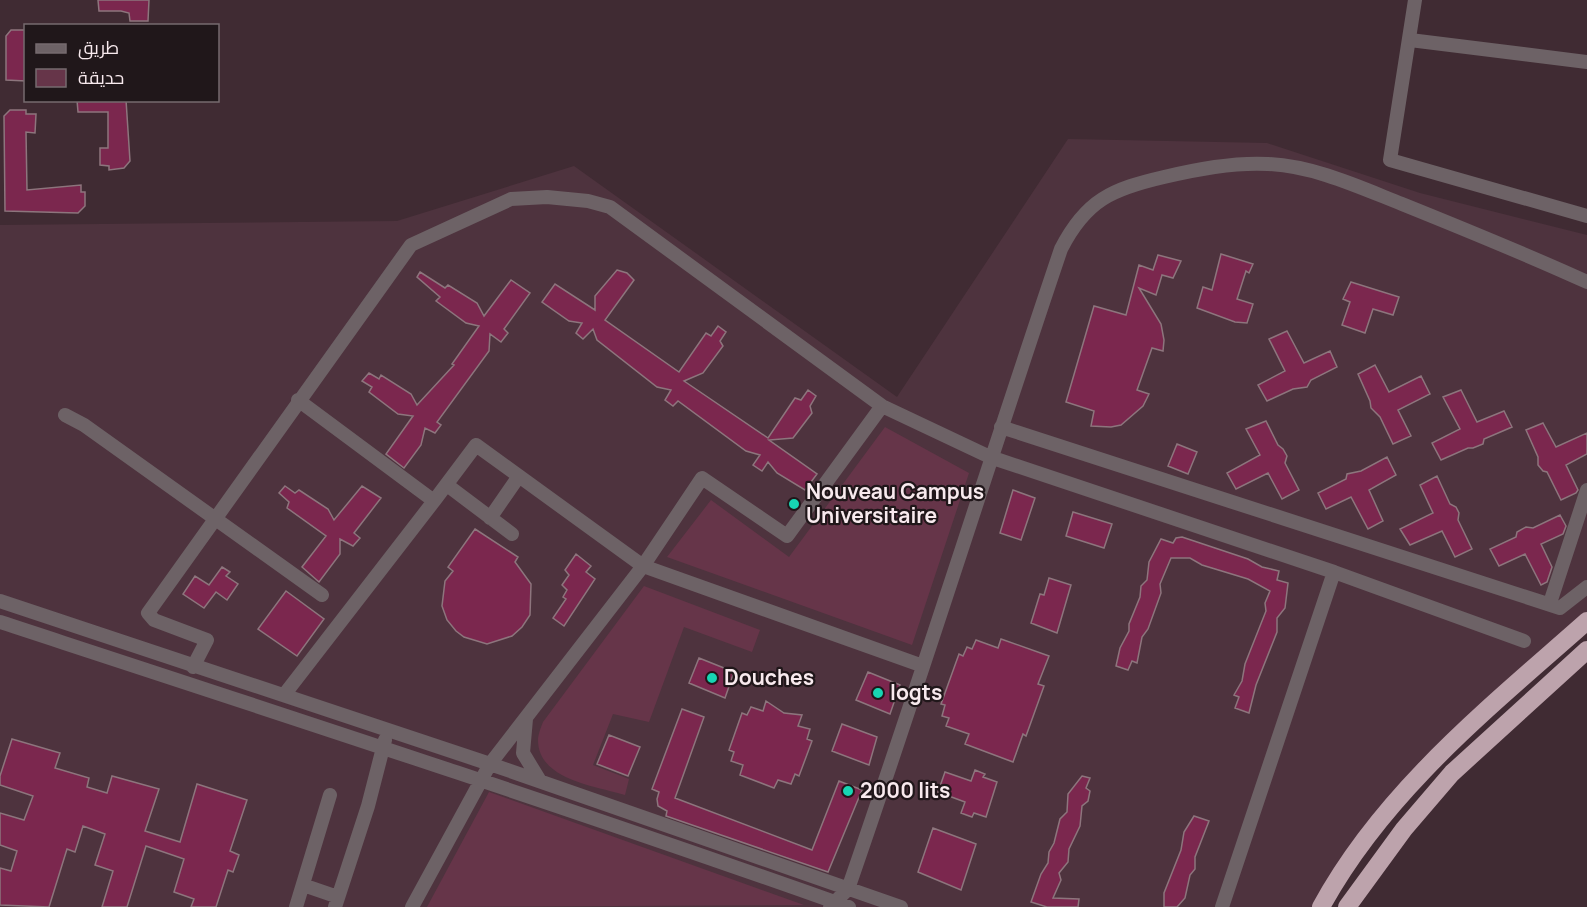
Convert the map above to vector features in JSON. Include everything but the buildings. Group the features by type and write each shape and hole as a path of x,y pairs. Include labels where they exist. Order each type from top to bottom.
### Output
{"highway":[{"path":"1321,907 1363,843 1404,791 1441,753 1587,621"},
{"path":"1347,907 1404,829 1452,773 1587,650"}],"lane":[{"path":"1415,0 1390,160 1587,216"},
{"path":"1410,40 1587,62"},
{"path":"832,905 848,889 1061,249 1074,224 1102,199 1139,183 1242,164 1300,168 1341,180 1513,248 1587,282"},
{"path":"194,667 207,640 154,620 148,613 298,400 411,245 511,199 547,196 588,201 610,207 882,406 990,457 1334,572 1524,641"},
{"path":"298,400 434,501"},
{"path":"412,907 480,778 643,566 702,478 787,536 882,406"},
{"path":"65,415 84,425 322,595"},
{"path":"1000,427 1560,608 1587,588"},
{"path":"284,695 476,445 643,566 923,666"},
{"path":"490,518 519,476"},
{"path":"447,485 512,534"},
{"path":"1550,603 1587,490"},
{"path":"1222,907 1334,572"},
{"path":"0,601 490,764 901,907"},
{"path":"0,622 480,778 764,875 832,905 849,907"},
{"path":"526,717 523,753 540,781"},
{"path":"303,885 337,902 368,806 389,730"},
{"path":"296,907 330,795"}],"shaded area":[{"name":"Nouveau Campus Universitaire","path":"1068,139 1267,143 1420,193 1587,235 1587,612 1421,760 1372,818 1312,907 0,907 0,225 397,221 574,166 897,397"}],"green space":[{"path":"885,427 969,473 912,645 667,557 711,500 789,557"},
{"path":"644,586 760,630 752,652 684,627 649,722 613,714 593,765 629,779 625,795 585,784 558,773 541,753 538,738 543,722"},
{"path":"489,792 804,905 427,907"}],"place":[{"name":"Nouveau Campus Universitaire","path":"794,504"},
{"name":"Douches","path":"712,678"},
{"name":"logts","path":"878,693"},
{"name":"2000 lits","path":"848,791"}]}
